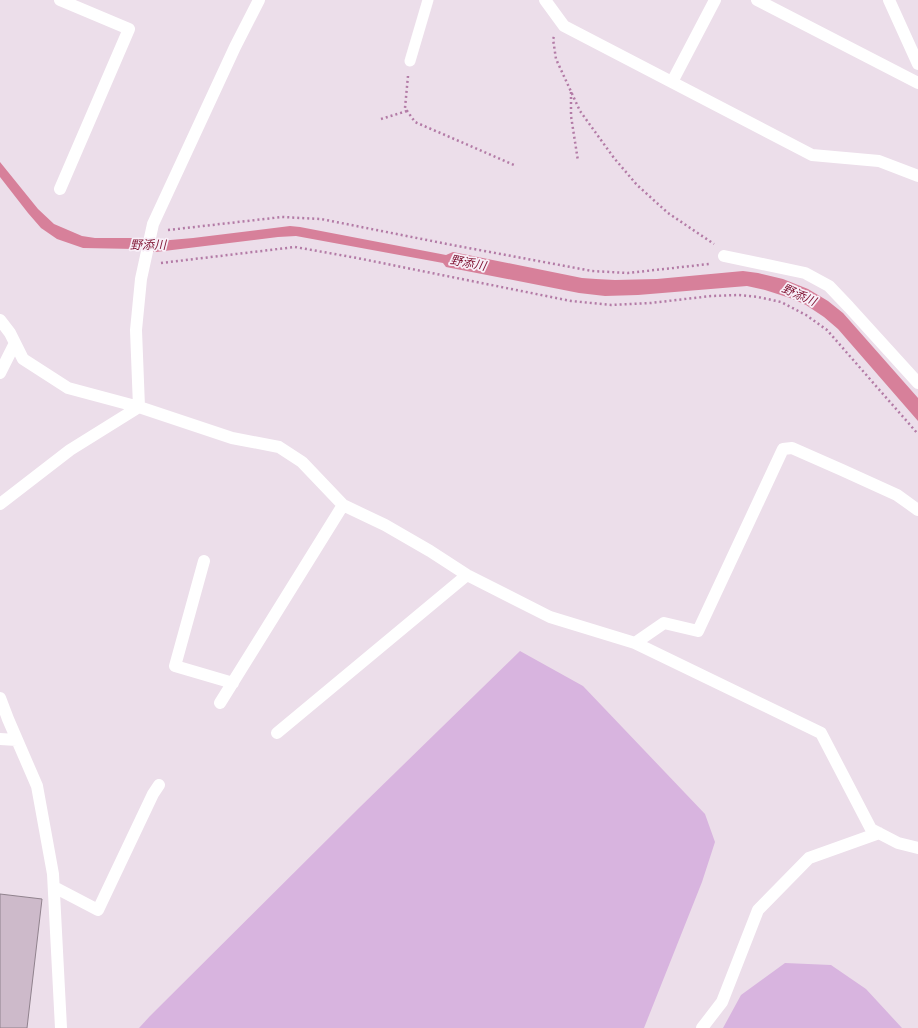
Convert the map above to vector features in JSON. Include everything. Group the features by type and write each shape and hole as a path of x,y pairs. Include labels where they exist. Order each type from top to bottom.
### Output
{"street":[{"path":"60,0 129,29 60,189"},
{"path":"139,407 136,330 141,279 153,224 235,47 259,0"},
{"path":"545,0 564,26 812,155 879,161 918,176"},
{"path":"672,82 715,0"},
{"path":"757,0 918,83"},
{"path":"889,0 918,64"},
{"path":"724,256 804,273 829,286 918,384"},
{"path":"0,320 10,333 23,360 68,388 139,407 232,438 279,447 302,462 343,505 385,525 430,551 467,575 550,617 635,643 821,733 871,829 898,843 918,848"},
{"path":"0,373 15,343"},
{"path":"0,504 70,450 139,407"},
{"path":"635,643 664,623 698,631 783,449 792,448 842,470 897,495 918,510"},
{"path":"220,703 343,505"},
{"path":"204,561 175,666 233,682"},
{"path":"277,733 467,575"},
{"path":"0,698 37,786 53,874 61,1028"},
{"path":"0,739 17,740"},
{"path":"54,887 98,910 153,794 159,785"},
{"path":"702,1028 722,1002 758,910 809,858 880,833"}],"lane":[{"path":"410,61 428,0"}],"path":[{"path":"152,231 282,217 321,219 592,271 628,273 708,264 724,256 714,244 668,213 637,185 614,158 580,110 556,59 553,39 558,18"},
{"path":"410,61 405,108 415,122 514,165"},
{"path":"570,91 571,116 578,161"},
{"path":"381,119 407,111"},
{"path":"144,265 295,247 571,301 611,305 738,295 758,297 781,302 806,315 826,330 918,434"}],"shaded area":[{"path":"520,651 583,686 705,814 715,842 702,882 644,1028 139,1028 360,807"},
{"path":"785,963 831,965 866,989 902,1028 723,1028 741,995"}],"water":[{"name":"野添川","path":"0,162 38,209 54,224 82,236 95,238 138,238 159,241 290,226 446,255 453,252 582,278 615,280 657,279 743,271 783,279 808,289 828,301 843,313 918,398 918,421 838,329 824,317 806,305 765,290 747,286 638,295 605,296 579,293 446,267 443,263 296,236 156,252 135,249 83,248 57,239 41,228 0,177"}],"building":[{"path":"0,894 42,899 27,1028 0,1028"}]}
